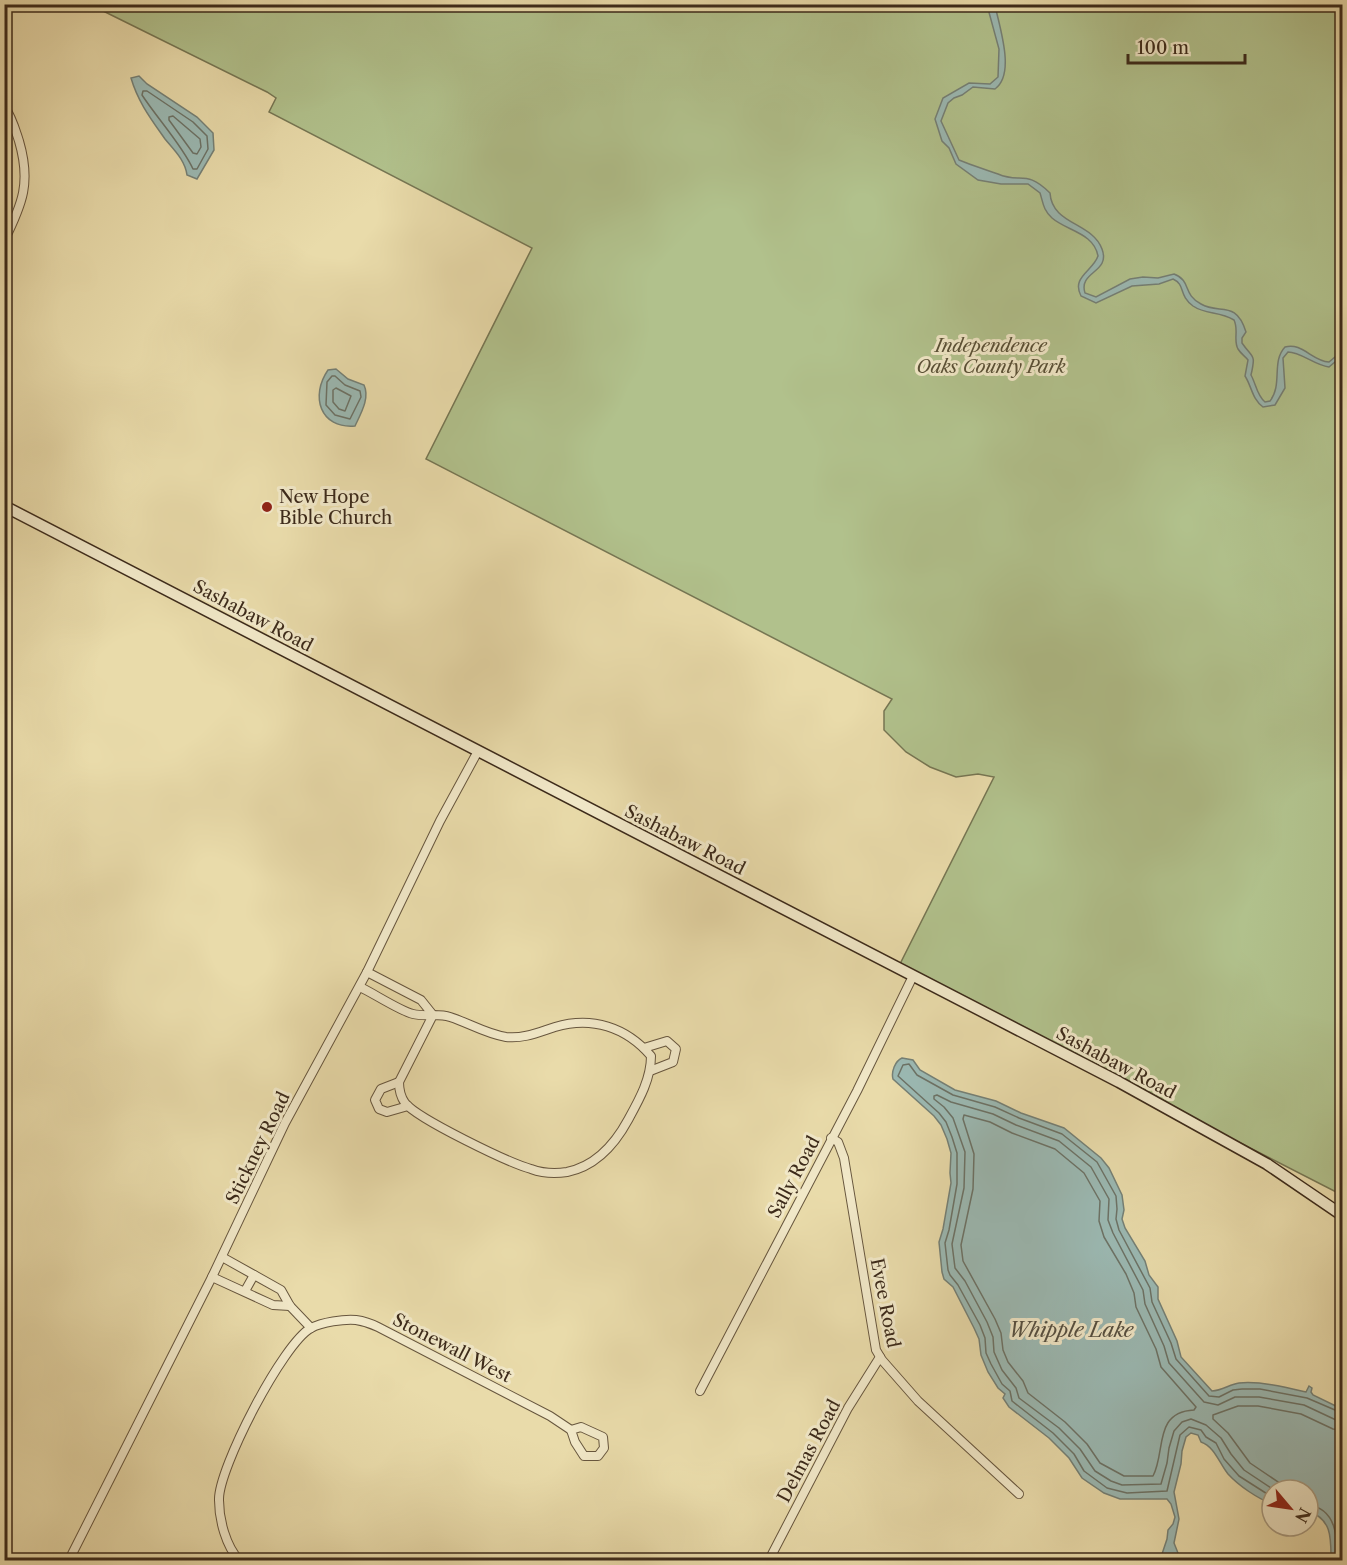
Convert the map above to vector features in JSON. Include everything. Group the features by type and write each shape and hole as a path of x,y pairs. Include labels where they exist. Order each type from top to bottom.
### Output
{"main road":[{"name":"Sashabaw Road","path":"4,506 1060,1051 1279,1172 1342,1215"}],"street":[{"path":"4,106 13,122 26,169 21,203 4,241"},
{"name":"Stickney Road","path":"69,1560 222,1257 285,1124 360,987 440,821 478,751"},
{"path":"367,972 421,1000 433,1015"},
{"name":"Sally Road","path":"700,1391 857,1091 913,976"},
{"path":"360,987 413,1014 444,1015 507,1037 521,1037 580,1022 596,1023 624,1033 644,1047 651,1056 648,1081 612,1146 586,1165 567,1172 546,1173 529,1169 501,1158 414,1111 399,1093 399,1082 433,1015"},
{"path":"644,1047 667,1041 676,1049 672,1062 650,1071"},
{"path":"399,1082 381,1089 375,1100 379,1109 387,1112 408,1106"},
{"name":"Evee Road","path":"831,1138 838,1142 844,1158 876,1350 918,1401 1018,1494"},
{"path":"222,1257 281,1290 290,1306 311,1328 298,1339 271,1378 225,1468 218,1499 223,1528 233,1554 239,1560"},
{"path":"245,1291 254,1275"},
{"path":"212,1277 273,1305 290,1306"},
{"name":"Stonewall West","path":"311,1328 357,1320 378,1327 498,1388 571,1430"},
{"name":"Delmas Road","path":"769,1560 848,1408 880,1357"},
{"path":"581,1427 603,1437 604,1448 598,1456 584,1456 574,1442 571,1430 581,1427"}],"green space":[{"name":"Independence Oaks County Park","path":"91,5 1342,5 1342,1195 898,968 994,777 978,774 956,777 930,767 906,752 884,730 884,711 892,699 426,459 532,248 269,112 276,98 267,92"}],"water":[{"path":"987,5 995,5 1002,37 1005,61 1001,82 995,89 973,87 954,98 948,103 941,121 959,160 1006,177 1035,181 1050,193 1052,203 1065,218 1090,233 1097,240 1104,257 1099,268 1086,280 1085,293 1096,297 1130,279 1158,278 1174,274 1180,277 1195,300 1208,307 1232,312 1242,322 1246,332 1242,343 1253,359 1251,375 1258,393 1265,402 1270,401 1274,394 1279,359 1285,347 1297,347 1317,359 1329,362 1342,351 1342,356 1329,367 1288,352 1283,358 1285,388 1275,405 1263,407 1254,397 1245,376 1248,360 1237,346 1234,320 1193,306 1185,298 1177,281 1173,279 1159,284 1132,286 1096,303 1081,296 1079,284 1081,279 1098,256 1091,242 1052,218 1045,209 1040,193 1028,184 1001,184 978,180 956,164 949,148 942,141 935,119 943,98 969,83 990,84 998,77 999,49"},
{"path":"139,76 147,84 197,117 213,133 214,150 197,179 187,175 182,160 141,103 131,78"},
{"path":"336,369 348,379 364,385 366,390 362,411 355,426 343,426 333,422 326,416 319,400 323,380 328,370"},
{"name":"Whipple Lake","path":"902,1058 913,1060 920,1070 955,1090 996,1101 1021,1113 1064,1128 1101,1158 1109,1168 1122,1195 1124,1210 1122,1219 1125,1228 1145,1261 1149,1275 1158,1287 1158,1299 1177,1341 1181,1357 1212,1391 1239,1383 1281,1386 1306,1392 1309,1386 1312,1388 1313,1395 1342,1409 1342,1560 1331,1560 1330,1537 1326,1524 1320,1517 1320,1478 1260,1478 1260,1498 1232,1478 1210,1448 1201,1442 1198,1435 1191,1433 1186,1437 1174,1492 1179,1519 1174,1543 1178,1553 1177,1560 1160,1560 1168,1530 1175,1517 1167,1499 1120,1499 1104,1493 1082,1478 1069,1458 1049,1438 1009,1407 1003,1398 1005,1394 998,1388 988,1372 974,1328 953,1287 944,1279 942,1272 939,1242 951,1183 951,1153 947,1139 934,1116 893,1079 897,1062"}],"place":[{"name":"New Hope Bible Church","path":"267,507"}]}
